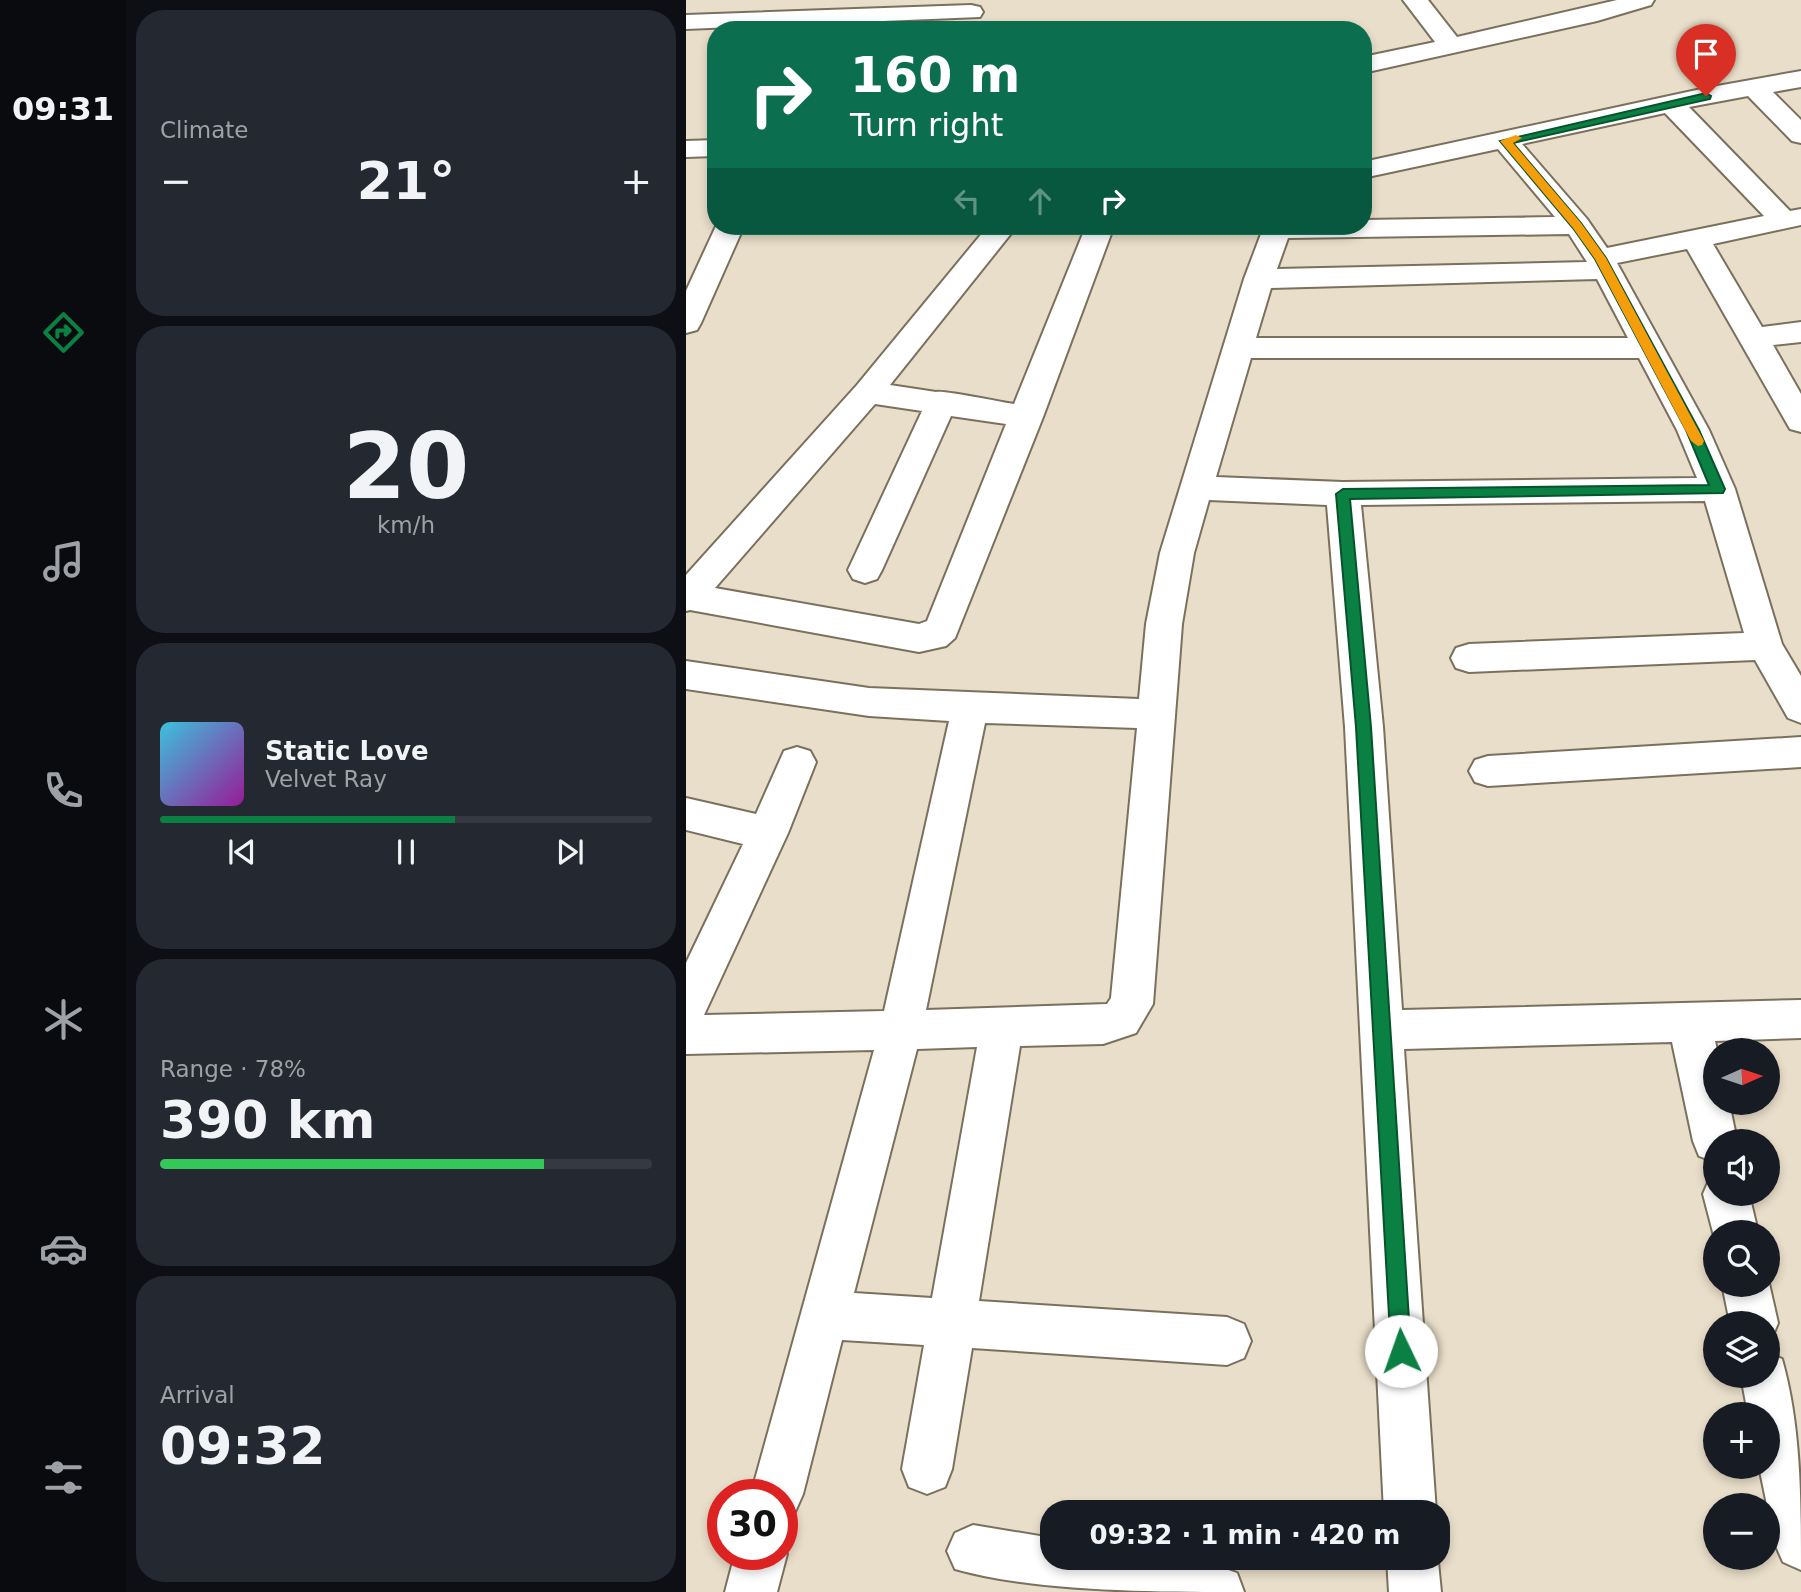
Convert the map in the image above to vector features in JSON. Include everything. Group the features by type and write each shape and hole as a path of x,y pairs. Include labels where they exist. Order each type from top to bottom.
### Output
{"street":[{"path":"686,14 690,0"},
{"path":"1415,0 1450,44"},
{"path":"1372,63 1597,14 1642,0"},
{"path":"686,22 851,8 971,14"},
{"path":"1372,168 1801,79"},
{"path":"1755,88 1801,135"},
{"path":"1672,105 1792,219"},
{"path":"1505,141 1577,225 1603,264 1693,430 1718,489 1765,646 1801,708"},
{"path":"1259,279 1603,264 1696,239 1792,219"},
{"path":"1372,227 1577,225"},
{"path":"686,323 726,235"},
{"path":"687,597 868,392 996,235"},
{"path":"687,597 919,638 933,636 942,629 1097,235"},
{"path":"686,1035 1103,1025 1121,1019 1132,1004 1164,624 1177,553 1275,235"},
{"path":"1696,239 1801,421"},
{"path":"1754,338 1801,332"},
{"path":"1238,348 1648,348"},
{"path":"868,392 943,401 1027,416"},
{"path":"865,570 943,401"},
{"path":"1195,488 1343,494 1718,489"},
{"path":"1343,494 1364,727 1409,1500"},
{"path":"1469,658 1765,646"},
{"path":"686,675 869,702 1158,714"},
{"path":"781,1479 901,1030 970,708"},
{"path":"1488,771 1801,752"},
{"path":"686,1008 768,833 797,762"},
{"path":"686,814 768,833"},
{"path":"1382,1030 1801,1019"},
{"path":"1689,1020 1712,1129"},
{"path":"927,1469 1002,1028"},
{"path":"825,1315 1227,1341"},
{"path":"1768,1388 1801,1544"},
{"path":"973,1551 1218,1592"},
{"path":"751,1592 757,1570"},
{"path":"1414,1570 1415,1592"}],"slow traffic":[{"path":"1516,138 1505,141 1577,225 1600,258 1698,441"}],"route":[{"path":"1401,1351 1364,727 1343,494 1718,489 1693,430 1600,258 1577,225 1505,141 1706,96"}]}
